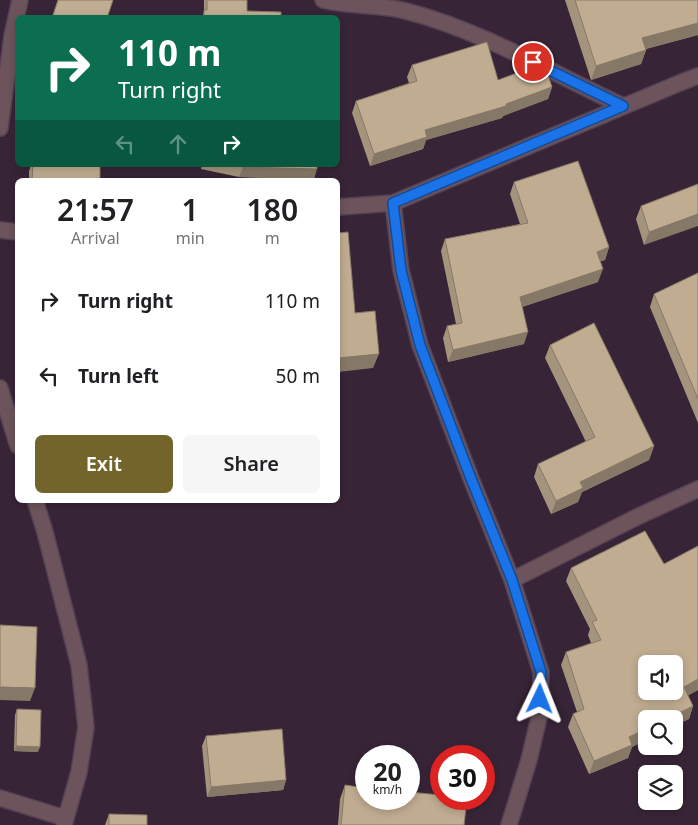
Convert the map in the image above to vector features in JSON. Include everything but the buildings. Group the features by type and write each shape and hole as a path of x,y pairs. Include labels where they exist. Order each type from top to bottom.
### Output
{"street":[{"path":"17,15 20,0"},
{"path":"323,0 339,4 405,5 500,44 566,80 623,106"},
{"path":"0,128 15,22"},
{"path":"340,207 393,203 698,76"},
{"path":"393,203 401,270 420,345 512,580 541,672 540,713 530,760 509,825"},
{"path":"0,230 15,232"},
{"path":"1,395 15,437"},
{"path":"512,580 639,516 698,489"},
{"path":"0,798 64,822 79,772 86,727 79,665 36,503"}],"route":[{"path":"533,62 566,80 623,106 393,203 401,270 420,345 512,580 541,672 540,699"}]}
